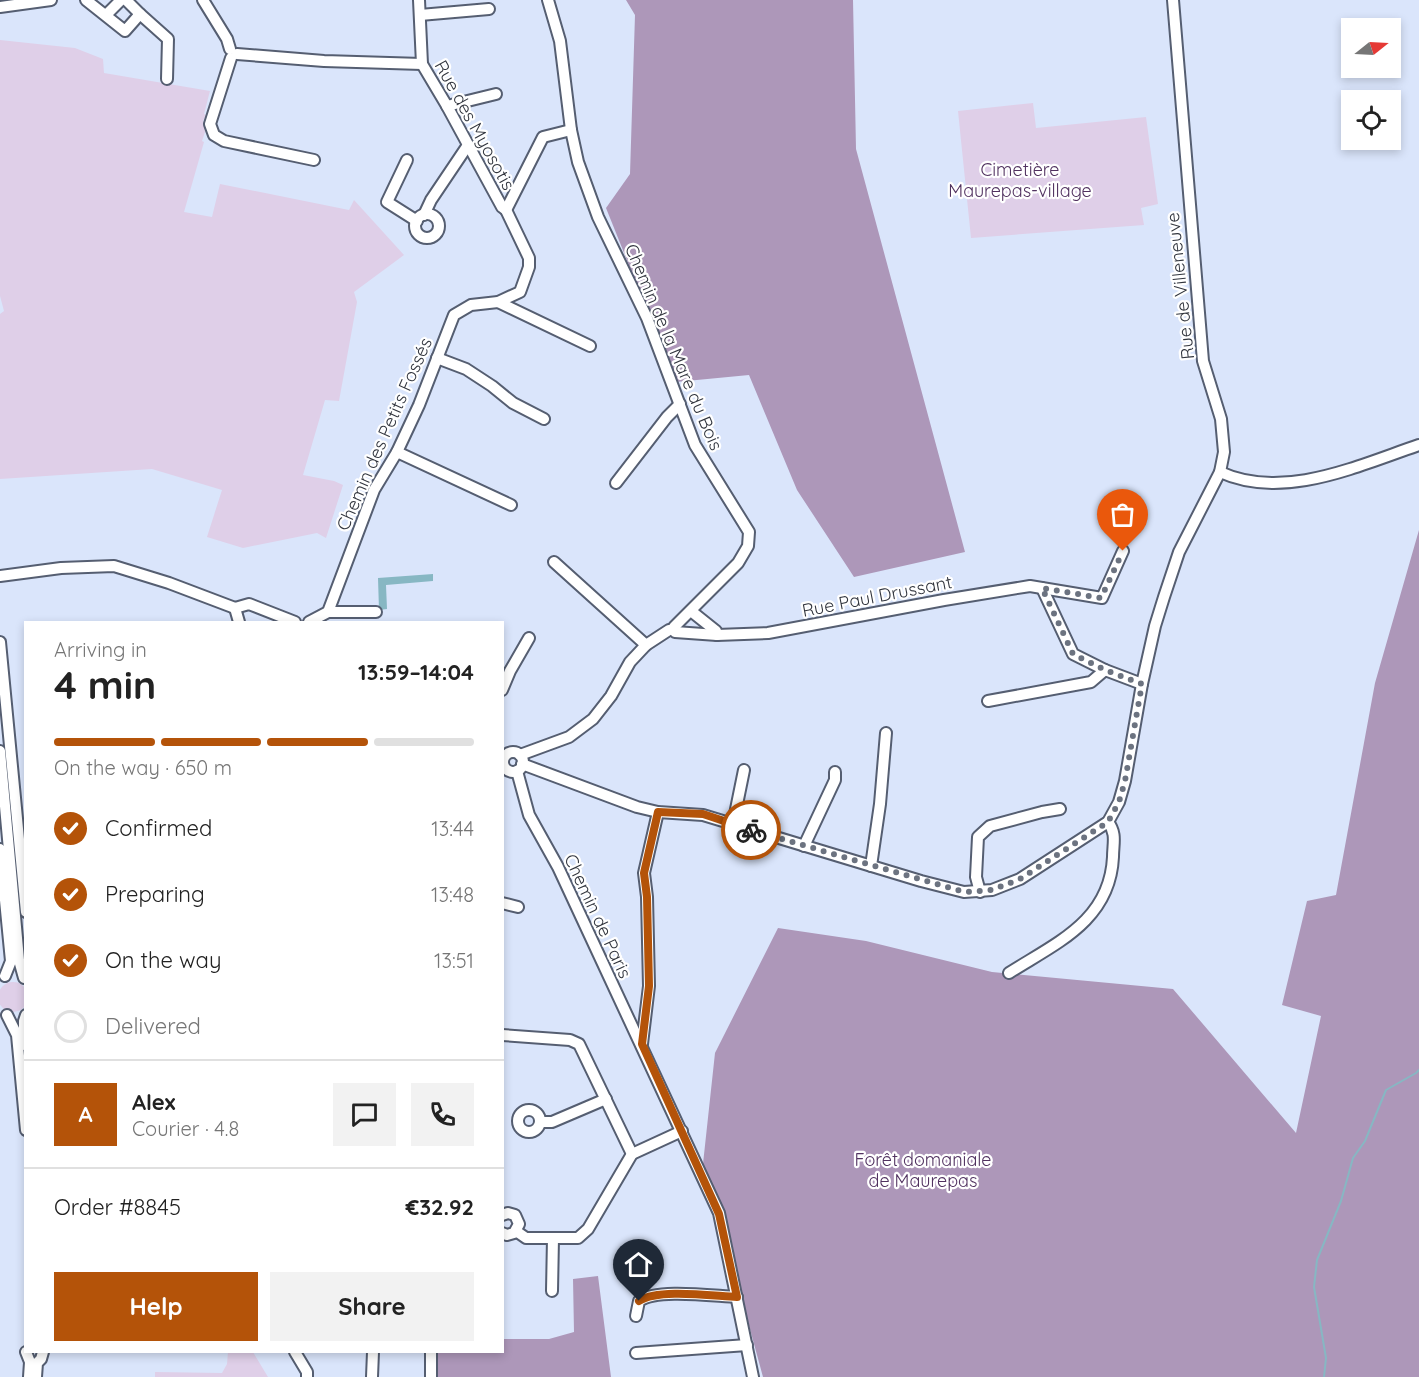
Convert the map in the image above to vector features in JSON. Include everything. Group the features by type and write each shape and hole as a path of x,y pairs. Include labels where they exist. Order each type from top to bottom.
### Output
{"street":[{"path":"0,7 51,0"},
{"path":"86,0 107,14 125,31 140,14"},
{"path":"107,14 121,0"},
{"path":"126,0 168,39 167,79"},
{"path":"203,0 227,39 232,54 210,124 214,135 224,141 314,160"},
{"name":"Rue des Myosotis","path":"419,0 422,64 502,207 506,210 529,258"},
{"name":"Chemin de la Mare du Bois","path":"548,0 560,42 578,162 598,217 647,318 695,446 749,532 748,546 738,563 691,611"},
{"name":"Rue de Villeneuve","path":"1108,822 1119,802 1125,781 1155,626 1176,559 1220,472 1224,452 1223,429 1203,361 1173,0"},
{"path":"420,15 489,9"},
{"path":"232,54 324,61 422,64"},
{"path":"447,106 496,93"},
{"path":"506,210 543,137 572,130"},
{"path":"407,160 387,202 420,218 468,146"},
{"name":"Chemin des Petits Fossés","path":"328,612 374,490 397,452 419,405 454,315 471,305 498,302 520,292 530,267 529,258"},
{"path":"498,302 590,346"},
{"path":"437,358 466,369 513,403 544,419"},
{"path":"616,483 667,417 680,404"},
{"path":"1220,472 1245,482 1319,478 1419,445"},
{"path":"397,452 511,505"},
{"name":"Rue Paul Drussant","path":"673,630 717,636 768,633 1030,586 1101,598 1123,551"},
{"path":"554,562 646,645"},
{"path":"0,576 61,568 114,566 169,583 235,608 249,604 292,621"},
{"path":"1042,588 1073,654 1105,670 1142,684"},
{"path":"235,608 239,621"},
{"path":"717,636 716,631 691,611 673,630 646,645 630,662 611,696 592,719 569,737 520,763 509,771 504,769 505,750 513,752 520,763 637,807 658,812 703,814 964,892 980,892 1005,886 1020,879 1108,822 1114,830 1112,866 1106,888 1095,911 1078,928 1009,973"},
{"path":"311,621 328,612 376,612"},
{"path":"504,685 529,638"},
{"path":"0,642 24,891"},
{"path":"988,701 1091,682 1105,670"},
{"path":"871,866 880,804 886,733"},
{"path":"0,751 18,949 24,975"},
{"name":"Chemin de Paris","path":"520,763 529,815 558,867 719,1214 753,1377"},
{"path":"733,824 744,770"},
{"path":"804,846 835,780 835,772"},
{"path":"980,892 976,877 978,837 990,826 1060,809"},
{"path":"642,1044 649,986 647,897 644,873 658,812"},
{"path":"0,849 11,961 3,978"},
{"path":"504,904 518,907"},
{"path":"18,949 24,936"},
{"path":"3,978 18,976 24,979"},
{"path":"3,1014 14,1016 24,1014"},
{"path":"3,1014 17,1035 24,1109"},
{"path":"504,1035 570,1040 579,1044 632,1154"},
{"path":"541,1122 552,1122 606,1099"},
{"path":"516,1231 526,1238 578,1238 584,1234 632,1154 682,1131"},
{"path":"504,1215 512,1214 517,1218 519,1224 516,1231 511,1234 504,1233"},
{"path":"552,1291 553,1238"},
{"path":"636,1316 639,1301 647,1296 699,1294 737,1297"},
{"path":"636,1353 747,1345"},
{"path":"31,1359 41,1359 43,1353"},
{"path":"296,1353 307,1372 307,1377"},
{"path":"372,1377 373,1353"},
{"path":"431,1353 431,1377"},
{"path":"29,1377 31,1359"},
{"path":"31,1359 36,1377"}],"green space":[{"path":"626,0 853,0 856,149 965,552 854,577 797,490 749,375 676,382 606,208 630,174 635,15"},
{"path":"0,40 75,48 103,59 104,73 210,91 203,121 205,132 202,141 204,142 184,212 212,217 220,184 349,210 354,200 404,255 354,292 357,302 339,401 325,400 303,475 343,485 326,538 317,533 243,548 207,537 222,490 152,469 0,479 0,314 4,311 0,296"},
{"name":"Cimetière Maurepas-village","path":"1033,103 1036,128 1146,117 1158,204 1141,208 1144,225 971,238 958,111"},
{"name":"Forêt domaniale de Maurepas","path":"1419,530 1419,1377 763,1377 722,1226 702,1173 715,1053 778,928 866,941 992,972 1173,989 1296,1133 1321,1016 1282,1005 1307,901 1336,895 1375,683"},
{"path":"7,983 19,983 24,986 24,1008 19,1011 7,1011 -1,1003 -1,991"},
{"path":"598,1276 611,1377 437,1377 436,1353 504,1353 504,1339 549,1339 574,1332 573,1279"},
{"path":"228,1353 254,1353 268,1377 155,1377 155,1372 222,1373 227,1364"}],"shaded area":[{"path":"433,574 433,581 386,585 387,609 379,610 378,578"}],"waterway":[{"path":"1324,1377 1326,1358 1314,1287 1317,1260 1341,1201 1353,1158 1365,1141 1386,1090 1419,1070"}],"way so far":[{"path":"751,830 921,881 964,892 980,892 1005,886 1020,879 1108,822 1119,802 1125,781 1142,684 1105,670 1073,654 1042,588 1101,598 1123,551"}],"route":[{"path":"639,1301 647,1296 664,1295 699,1294 737,1297 719,1214 642,1044 649,986 647,897 644,873 658,812 703,814 751,830"}]}
